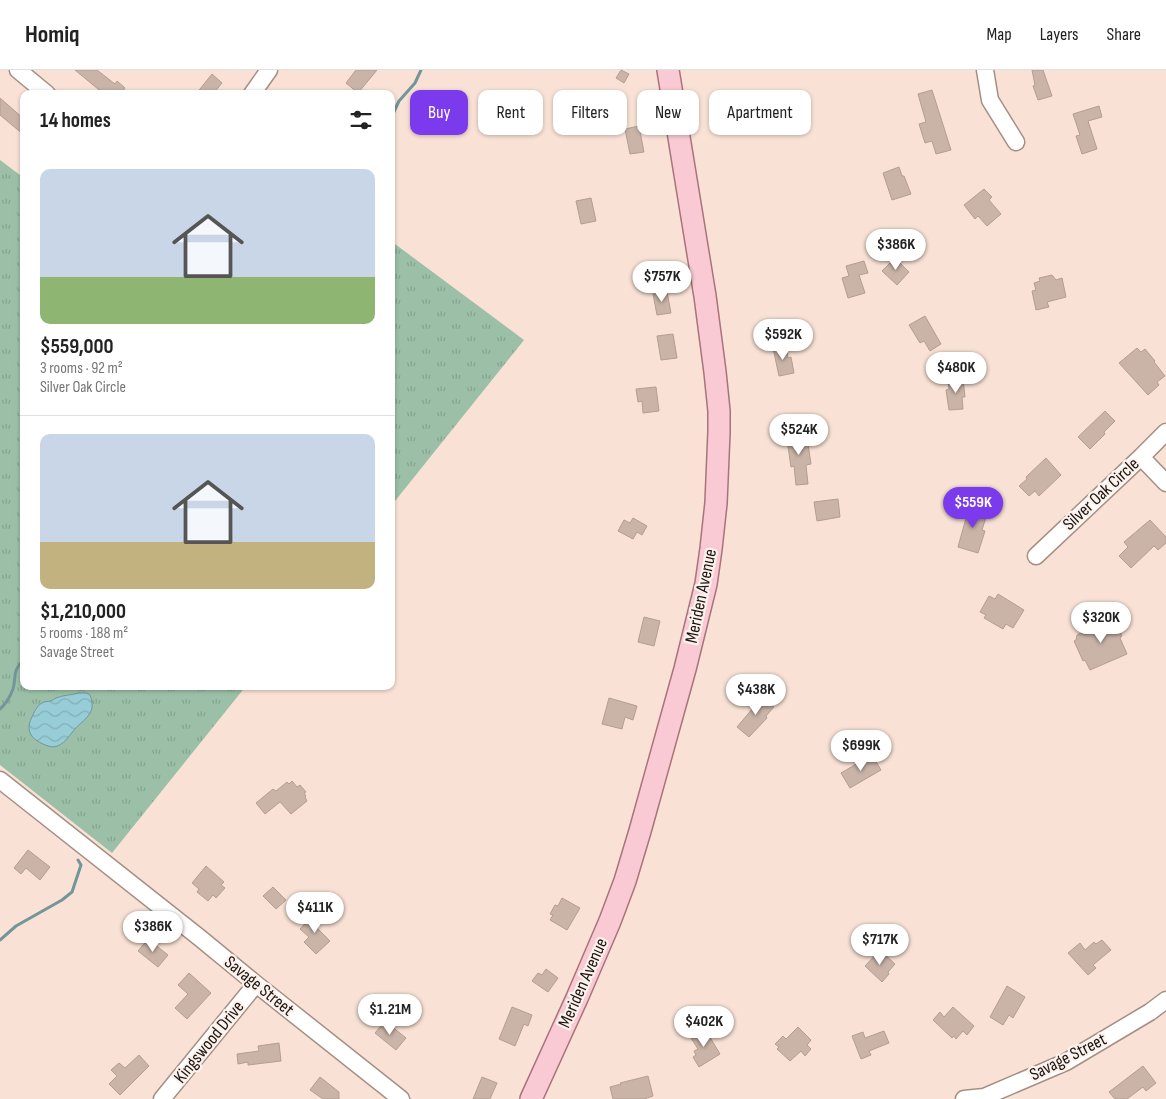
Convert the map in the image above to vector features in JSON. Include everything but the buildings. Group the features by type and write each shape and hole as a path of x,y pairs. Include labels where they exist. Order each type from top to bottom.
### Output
{"main road":[{"name":"Meriden Avenue","path":"531,1099 610,921 625,881 685,669 706,584 711,549 716,503 719,411 705,296 668,70"}],"street":[{"path":"18,70 42,90"},
{"path":"255,90 269,70"},
{"path":"985,70 990,100 1016,142"},
{"name":"Silver Oak Circle","path":"1036,556 1166,432"},
{"path":"1141,457 1166,483"},
{"name":"Savage Street","path":"0,780 401,1099"},
{"name":"Kingswood Drive","path":"162,1099 256,984"},
{"name":"Savage Street","path":"964,1099 984,1097 1066,1062 1150,1012 1166,1000"}],"green space":[{"path":"0,160 20,175 20,690 243,690 112,853 0,765"},
{"path":"395,244 524,340 395,501"}],"water":[{"path":"86,693 91,698 91,712 64,742 53,747 42,744 33,738 29,726 39,705 59,697"}],"waterway":[{"path":"395,110 399,101 415,83 421,70"},
{"path":"0,709 11,695 16,671 20,664"},
{"path":"0,940 16,926 62,900 72,892 81,865 78,860"}]}
